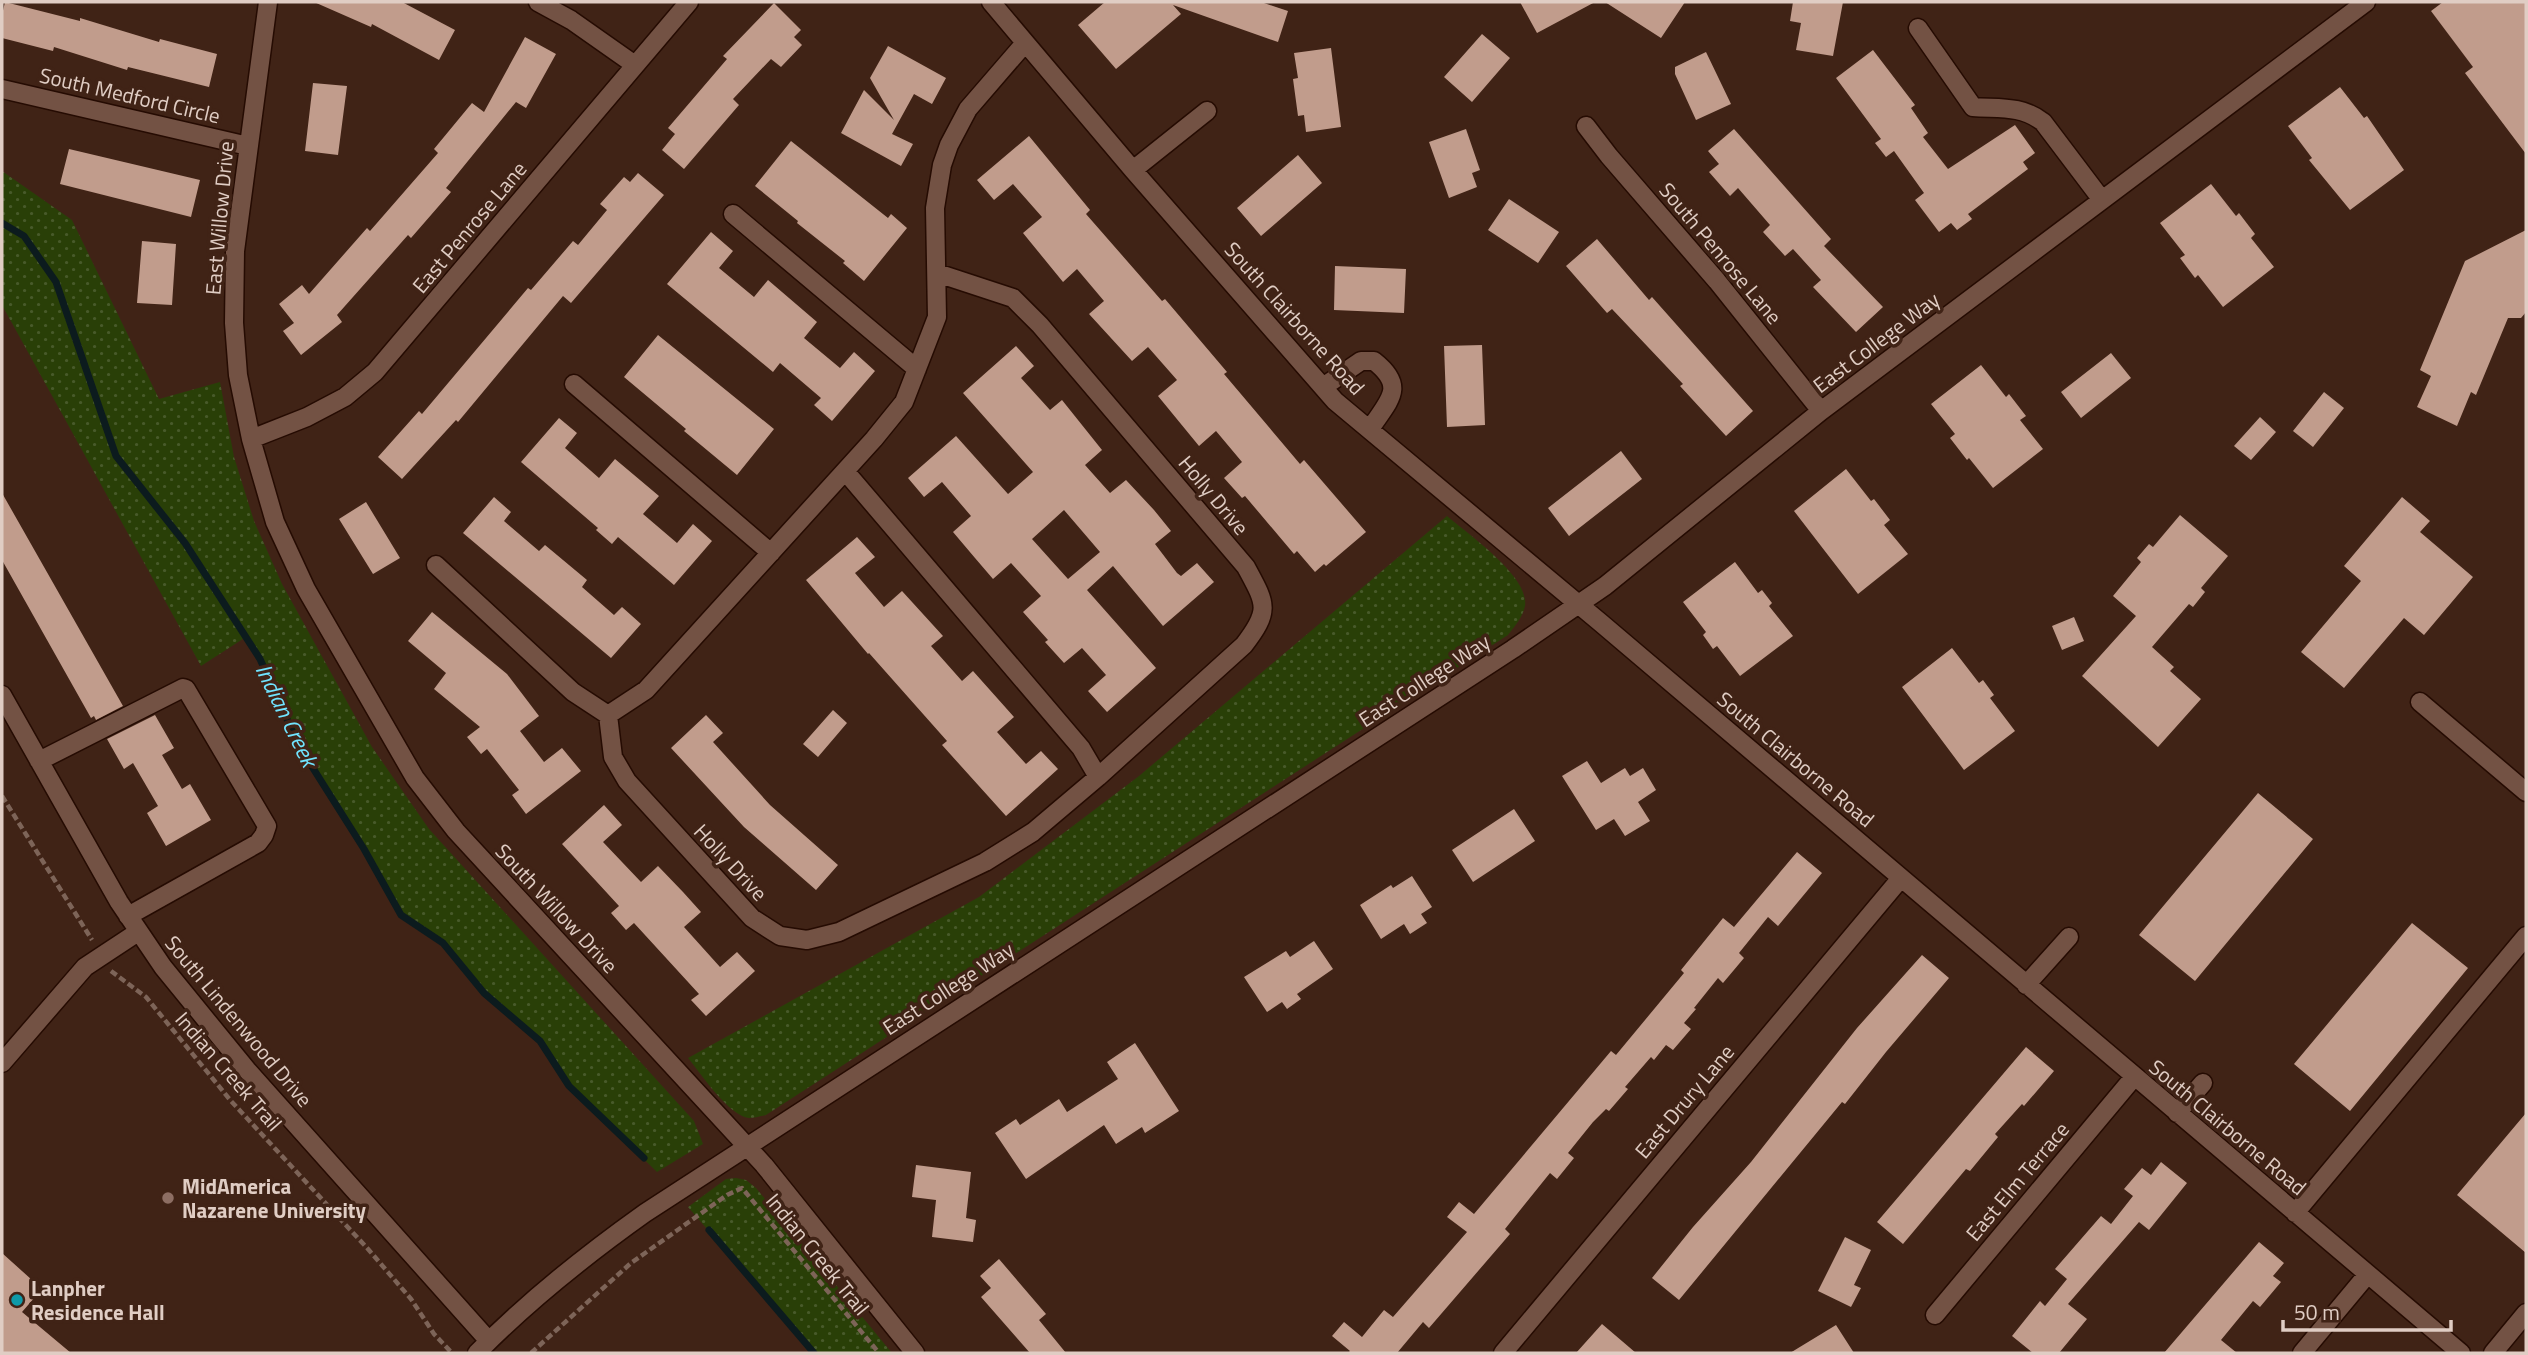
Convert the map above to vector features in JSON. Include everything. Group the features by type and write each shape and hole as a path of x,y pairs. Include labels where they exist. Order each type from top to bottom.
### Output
{"street":[{"name":"East Willow Drive","path":"251,439 238,375 234,323 235,251 268,2"},
{"path":"538,2 571,20 635,65"},
{"name":"East Penrose Lane","path":"251,439 307,417 345,397 375,372 689,2"},
{"name":"South Clairborne Road","path":"991,2 1133,170 1335,401 2460,1353"},
{"name":"East College Way","path":"483,1347 526,1305 603,1243 1605,586 1821,411 2366,2"},
{"path":"1917,28 1973,107 2008,107 2032,114 2043,122 2102,200"},
{"path":"436,565 573,692 608,715 646,690 904,402 937,317 935,208 937,187 949,145 968,109 1025,43"},
{"name":"South Medford Circle","path":"2,89 248,146"},
{"path":"1133,170 1206,111"},
{"name":"South Penrose Lane","path":"1586,125 1609,156 1717,281 1821,411"},
{"path":"733,214 917,369"},
{"name":"Holly Drive","path":"608,715 613,757 626,781 752,918 780,936 807,940 839,932 985,862 1033,832 1244,645 1259,625 1263,599 1246,568 1040,325 1013,298 937,273"},
{"path":"1323,387 1361,361 1374,361 1388,372 1394,386 1390,398 1370,429"},
{"path":"574,384 771,553"},
{"name":"South Willow Drive","path":"251,439 275,522 306,589 415,778 456,831 764,1165 915,1353"},
{"path":"845,471 1081,748 1098,777"},
{"path":"39,761 183,688 267,826 258,843 128,916"},
{"name":"South Lindenwood Drive","path":"2,695 138,932 202,1018 483,1347"},
{"path":"2420,702 2526,792"},
{"name":"East Drury Lane","path":"1503,1353 1901,878"},
{"path":"2,1063 85,967 138,932"},
{"path":"2295,1213 2526,936"},
{"path":"2026,985 2069,937"},
{"name":"East Elm Terrace","path":"1935,1315 2134,1077"},
{"path":"2177,1113 2203,1083"},
{"path":"2302,1353 2368,1275"},
{"path":"2493,1353 2526,1313"}],"path":[{"name":"Indian Creek Trail","path":"2,796 106,968 146,998 231,1101 369,1249 411,1299 434,1335 452,1353"},
{"name":"Indian Creek Trail","path":"531,1353 631,1263 727,1195 742,1188 878,1353"}],"green space":[{"path":"2,171 72,220 159,399 220,382 234,457 254,521 282,584 372,747 429,829 694,1121 703,1144 657,1172 569,1086 540,1041 484,993 443,943 401,915 364,849 299,746 260,659 246,637 201,666 2,305"},
{"path":"1447,516 1496,557 1518,582 1524,595 1525,606 1508,635 766,1115 749,1118 741,1116 724,1102 688,1058 979,897 1139,776"},
{"path":"726,1179 746,1180 756,1188 892,1353 814,1353 688,1207"}],"building":[{"path":"5,2 80,21 80,18 159,42 160,39 217,54 209,87 128,67 127,70 54,47 53,51 2,38"},
{"path":"314,2 402,2 455,30 439,60 372,24 371,27"},
{"path":"1105,2 1261,2 1288,11 1278,42 1173,5 1181,14 1116,69 1078,25"},
{"path":"1520,2 1595,2 1537,33"},
{"path":"1605,2 1685,2 1661,38"},
{"path":"1793,2 1843,2 1833,56 1796,50 1801,23 1790,21"},
{"path":"2443,2 2526,2 2526,154 2465,73 2473,67 2431,11"},
{"path":"774,3 801,30 794,37 802,45 781,67 771,59 733,99 739,105 684,169 662,150 675,134 668,128 727,59 723,56"},
{"path":"1482,34 1510,58 1472,102 1444,77"},
{"path":"525,37 556,54 526,108 516,102 446,188 451,192 411,238 408,235 337,315 342,322 301,355 283,331 294,323 279,304 302,285 309,294 367,228 370,231 438,153 434,149 472,103 484,112"},
{"path":"888,46 946,78 932,104 914,94 892,134 913,144 901,166 841,133 864,90 894,120 870,78"},
{"path":"1331,48 1341,127 1306,132 1304,115 1298,116 1293,79 1298,78 1294,53"},
{"path":"1873,50 1915,105 1911,108 1928,133 1923,137 1948,169 2015,125 2035,153 2023,162 2028,169 1968,214 1972,219 1957,230 1951,223 1939,232 1915,200 1924,193 1894,151 1886,157 1875,143 1881,139 1836,78"},
{"path":"1706,52 1731,104 1696,120 1675,74 1675,67"},
{"path":"313,83 347,86 338,155 305,151"},
{"path":"2340,87 2364,118 2367,116 2404,170 2350,210 2309,160 2312,158 2288,126"},
{"path":"1466,129 1480,170 1472,173 1477,187 1449,198 1429,142"},
{"path":"1734,129 1831,239 1824,246 1883,307 1856,332 1813,287 1821,280 1793,249 1785,256 1763,232 1770,225 1738,188 1730,196 1709,172 1719,164 1708,151"},
{"path":"1029,136 1090,210 1086,214 1162,301 1165,299 1300,464 1304,460 1366,532 1326,566 1324,564 1315,572 1297,551 1294,554 1245,496 1242,498 1224,478 1242,462 1216,431 1199,446 1158,396 1177,380 1148,347 1132,361 1089,314 1104,301 1077,269 1063,282 1023,233 1042,217 1013,184 994,200 977,180"},
{"path":"791,141 888,218 891,214 907,228 864,281 843,263 845,261 755,186"},
{"path":"69,149 200,180 191,217 60,184"},
{"path":"1298,155 1322,183 1261,236 1237,208"},
{"path":"638,173 664,195 571,303 563,296 458,422 456,420 402,479 378,457 419,411 422,414 528,288 531,290 573,241 578,245 607,210 600,204 624,177 630,182"},
{"path":"2211,184 2236,216 2239,213 2255,234 2251,238 2274,267 2223,307 2198,275 2195,278 2180,258 2185,255 2160,223"},
{"path":"1509,199 1559,232 1538,263 1488,230"},
{"path":"2526,230 2526,312 2521,318 2508,318 2476,395 2471,392 2457,426 2417,407 2431,376 2420,370 2465,261"},
{"path":"711,232 733,251 719,268 754,297 768,280 817,322 804,338 840,368 854,352 875,371 832,421 814,405 821,398 780,363 773,372 667,284"},
{"path":"1597,239 1649,300 1652,297 1753,411 1726,436 1680,386 1683,384 1612,309 1607,313 1566,266"},
{"path":"142,241 176,244 172,305 137,303"},
{"path":"1335,266 1406,269 1404,313 1334,310"},
{"path":"658,335 774,429 737,475 624,377"},
{"path":"1482,345 1485,425 1447,427 1444,346"},
{"path":"1016,346 1034,366 1021,378 1050,410 1062,400 1102,450 1085,465 1110,493 1126,480 1154,510 1171,531 1155,544 1177,573 1181,576 1197,563 1214,582 1163,626 1113,566 1087,590 1156,668 1107,712 1088,691 1106,675 1082,648 1064,663 1023,612 1041,596 1011,563 993,579 953,532 971,516 942,482 924,497 908,478 956,436 1008,494 1033,472 963,393","holes":["1064,510 1100,552 1068,579 1032,539"]},
{"path":"2111,353 2131,378 2081,418 2061,392"},
{"path":"1981,365 2006,397 2009,394 2026,416 2020,420 2043,449 1993,488 1950,438 1955,434 1931,404"},
{"path":"2324,392 2344,408 2313,447 2293,431"},
{"path":"2260,417 2276,432 2251,460 2234,446"},
{"path":"559,418 577,433 565,448 599,478 615,459 659,496 643,514 677,543 693,524 712,541 674,585 618,537 612,544 596,530 598,528 521,462"},
{"path":"1621,451 1642,479 1569,536 1548,508"},
{"path":"1846,469 1890,520 1884,525 1908,554 1858,594 1794,511"},
{"path":"2,493 123,706 96,720 94,716 91,718 2,560"},
{"path":"494,497 511,512 504,521 539,551 545,545 587,580 582,587 614,615 622,607 641,624 611,658 463,533"},
{"path":"2402,497 2430,521 2420,532 2473,577 2424,635 2404,618 2344,688 2301,652 2361,581 2344,566"},
{"path":"366,502 400,558 373,574 339,519"},
{"path":"2180,515 2228,556 2201,588 2205,592 2193,607 2189,604 2152,647 2174,667 2170,671 2201,699 2158,747 2082,676 2136,616 2113,596 2141,562 2137,558 2149,544 2153,547"},
{"path":"857,537 875,557 855,573 884,607 902,591 943,636 931,646 962,681 973,671 1014,717 997,732 1026,764 1041,751 1058,769 1006,816 942,745 947,741 868,654 806,580"},
{"path":"1735,562 1758,593 1762,590 1772,603 1769,606 1793,636 1740,676 1717,646 1713,649 1703,635 1706,632 1683,602"},
{"path":"432,612 507,674 539,716 520,731 544,762 562,748 581,771 526,814 512,795 519,790 487,749 481,754 467,737 480,727 434,689 446,673 408,641"},
{"path":"2074,617 2084,641 2062,650 2052,626"},
{"path":"1952,648 1979,683 1983,680 1994,695 1990,698 2015,731 1964,770 1902,687"},
{"path":"833,710 847,723 818,757 803,744"},
{"path":"155,715 174,748 162,755 182,789 190,784 211,820 166,846 147,813 158,806 133,763 124,769 107,739"},
{"path":"706,715 723,733 713,742 770,805 838,865 816,890 744,827 671,748"},
{"path":"1587,761 1601,783 1625,768 1630,776 1643,768 1656,790 1638,802 1650,821 1625,836 1614,819 1596,830 1562,776"},
{"path":"2258,793 2313,839 2195,981 2139,935"},
{"path":"604,805 622,825 603,842 641,882 658,866 683,892 701,912 684,927 720,967 737,952 755,971 706,1016 691,1000 699,994 634,923 626,930 611,913 619,906 562,844"},
{"path":"1514,809 1535,841 1473,882 1452,850"},
{"path":"1797,852 1822,873 1778,926 1768,917 1739,953 1744,958 1723,983 1718,978 1694,1008 1696,1009 1684,1023 1691,1029 1673,1050 1666,1045 1654,1060 1651,1057 1625,1087 1628,1089 1609,1111 1606,1109 1593,1122 1568,1153 1574,1158 1557,1179 1550,1173 1505,1229 1510,1234 1429,1328 1423,1322 1397,1353 1348,1353 1350,1351 1332,1336 1344,1322 1362,1337 1384,1310 1393,1317 1467,1232 1447,1217 1459,1202 1474,1214 1611,1051 1616,1055 1684,973 1681,970 1723,918 1734,927"},
{"path":"1412,876 1432,907 1421,914 1427,923 1410,934 1404,924 1381,939 1360,905 1391,885 1393,888"},
{"path":"2412,923 2468,968 2350,1111 2294,1064"},
{"path":"1314,941 1333,969 1297,994 1301,999 1287,1009 1282,1002 1267,1012 1244,977 1286,951 1290,957"},
{"path":"1922,955 1949,978 1845,1104 1842,1102 1679,1300 1652,1278 1751,1162 1857,1028"},
{"path":"1135,1043 1179,1111 1145,1133 1142,1127 1116,1144 1104,1125 1026,1179 995,1133 1016,1119 1020,1125 1059,1099 1067,1112 1118,1079 1107,1062"},
{"path":"2026,1047 2054,1071 1995,1134 1998,1137 1970,1171 1966,1169 1903,1244 1877,1222"},
{"path":"2526,1113 2526,1253 2457,1195"},
{"path":"2161,1162 2187,1183 2149,1230 2139,1222 2068,1304 2087,1319 2059,1353 2033,1353 2012,1336 2040,1301 2045,1306 2067,1279 2055,1269 2101,1216 2111,1224 2133,1196 2124,1189 2142,1168 2151,1175"},
{"path":"916,1165 971,1172 966,1218 976,1220 973,1242 932,1237 936,1200 912,1197"},
{"path":"1845,1237 1871,1250 1854,1285 1861,1288 1851,1307 1818,1291"},
{"path":"2259,1242 2284,1263 2273,1276 2281,1282 2260,1307 2253,1301 2221,1340 2237,1353 2164,1353"},
{"path":"2,1253 42,1289 22,1312 71,1353 2,1353"},
{"path":"999,1259 1046,1314 1039,1320 1066,1353 1030,1353 981,1297 991,1288 980,1276"},
{"path":"1602,1324 1636,1353 1576,1353"},
{"path":"1836,1325 1854,1353 1790,1353"}],"waterway":[{"name":"Indian Creek","path":"2,223 24,236 56,282 116,456 185,543 260,659 299,746 364,849 401,915 443,943 484,993 540,1041 569,1086 644,1158"},
{"name":"Indian Creek","path":"709,1230 814,1353"}],"place":[{"name":"MidAmerica Nazarene University","path":"168,1198"},
{"name":"Lanpher Residence Hall","path":"17,1300"}]}
